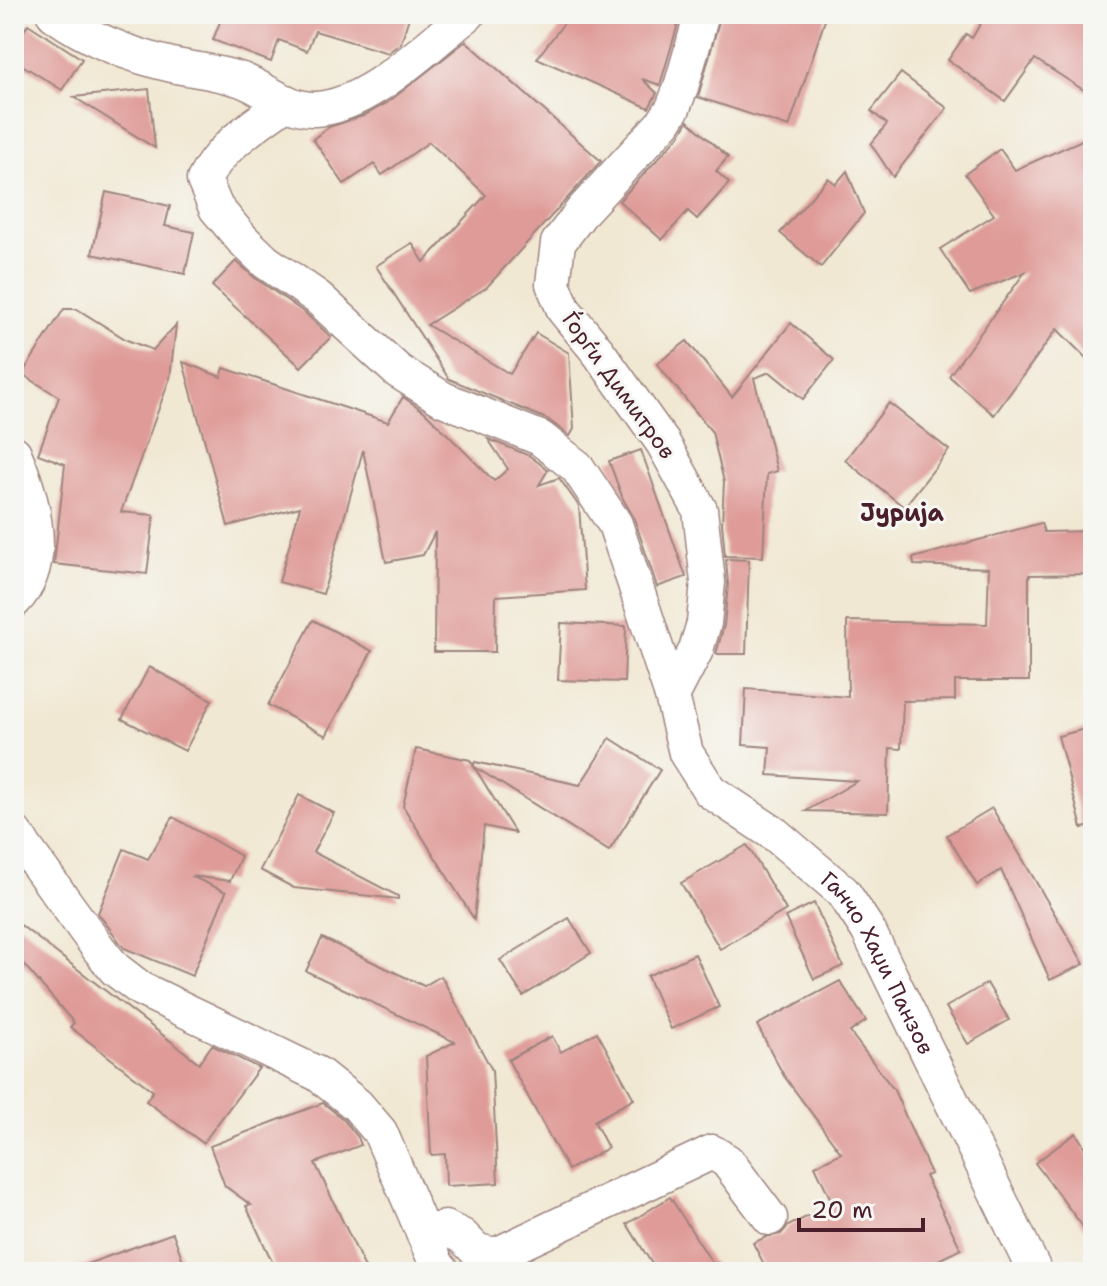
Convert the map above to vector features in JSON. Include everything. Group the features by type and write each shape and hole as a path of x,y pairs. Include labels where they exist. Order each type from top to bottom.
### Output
{"street":[{"path":"54,14 94,39 135,55 240,79 286,102 314,109 349,100 401,71 468,14"},
{"name":"Ѓорѓи Димитров","path":"672,696 696,650 704,623 708,582 700,510 663,443 599,353 564,310 553,284 553,264 558,243 583,210 664,122 673,108 702,14"},
{"name":"Ганчо Хаџи Панзов","path":"286,102 211,165 204,180 216,208 266,262 317,297 398,371 443,399 540,438 577,467 615,524 672,696 686,753 710,791 776,835 843,892 868,930 1035,1272"},
{"path":"14,453 32,498 35,534 34,566 26,588 14,601"},
{"path":"14,832 115,969 141,989 318,1074 357,1105 380,1132 437,1265 443,1272"},
{"path":"423,1233 445,1228 462,1236 477,1251 496,1255 712,1152 727,1161 770,1218"}],"building":[{"path":"219,14 410,14 401,43 388,53 315,31 307,51 279,40 271,62 213,40 221,19 218,18"},
{"path":"571,14 681,14 660,85 642,79 657,93 649,108 537,58"},
{"path":"721,14 827,14 789,127 698,97"},
{"path":"986,14 1093,14 1093,96 1035,59 1005,101 948,60 966,34 972,38"},
{"path":"28,24 82,59 62,90 14,60 14,48"},
{"path":"466,41 601,161 487,287 427,325 510,374 536,333 569,353 574,429 570,436 547,419 449,379 376,266 412,243 424,262 486,195 429,142 382,175 374,164 344,184 313,139 329,127 363,116 387,103"},
{"path":"901,73 947,108 893,177 871,144 887,124 871,111"},
{"path":"149,89 155,148 74,97"},
{"path":"688,121 728,157 716,171 729,183 697,219 688,211 662,240 619,201 679,136"},
{"path":"1093,135 1093,365 1057,329 994,415 949,376 1025,272 970,294 940,249 994,215 965,174 1000,149 1015,170"},
{"path":"847,171 864,213 821,267 780,233 828,178 836,184"},
{"path":"106,192 170,206 165,226 194,232 185,274 92,254"},
{"path":"236,261 305,313 331,337 301,367 212,286"},
{"path":"64,309 77,309 127,340 153,350 176,325 170,378 121,512 154,515 147,574 54,564 65,464 38,454 59,397 22,374"},
{"path":"791,323 834,360 803,399 770,372 754,378 777,471 767,474 763,557 725,556 722,523 724,482 712,432 657,364 687,341 732,397"},
{"path":"183,362 221,377 224,368 388,422 403,397 425,412 494,481 508,469 488,439 530,456 548,470 539,485 559,478 579,506 585,590 496,596 495,652 434,652 435,532 423,555 386,562 363,450 323,594 279,582 300,507 228,526"},
{"path":"889,403 949,450 904,507 845,460"},
{"path":"641,450 686,577 657,587 634,518 623,499 609,461"},
{"path":"1041,523 1044,532 1093,531 1093,574 1029,575 1029,681 955,681 955,700 903,701 901,749 890,748 888,813 806,811 857,781 768,775 770,747 743,745 746,689 848,697 847,621 987,624 989,568 914,565 913,558"},
{"path":"726,559 749,560 746,654 716,654 724,625 728,584"},
{"path":"313,620 372,651 326,736 268,705"},
{"path":"561,623 626,626 624,682 558,680"},
{"path":"149,667 212,700 185,751 122,719"},
{"path":"1093,727 1093,826 1082,828 1058,736"},
{"path":"610,738 660,770 609,851 473,766 475,762 580,785"},
{"path":"416,749 470,760 515,833 484,826 474,919 403,806"},
{"path":"299,795 334,813 313,852 398,896 398,899 294,888 260,870"},
{"path":"992,808 1084,964 1050,980 1001,870 977,885 947,835"},
{"path":"173,817 241,856 230,881 191,876 226,892 192,976 124,948 98,913 124,849 148,859"},
{"path":"747,845 786,910 720,949 681,883"},
{"path":"814,903 843,966 814,979 785,917"},
{"path":"569,918 591,953 523,996 500,960"},
{"path":"14,920 199,1063 212,1045 259,1068 203,1143 146,1101 153,1091 70,1027 74,1023 14,953"},
{"path":"322,938 424,986 441,976 492,1070 498,1183 446,1186 445,1154 431,1155 426,1056 455,1042 306,971"},
{"path":"695,954 719,1007 671,1029 647,976"},
{"path":"840,981 866,1021 850,1032 894,1090 931,1174 925,1176 961,1249 914,1272 768,1272 753,1243 781,1234 788,1226 833,1204 815,1166 841,1153 784,1076 757,1025"},
{"path":"987,983 1009,1020 968,1044 946,1007"},
{"path":"597,1032 634,1099 594,1121 608,1148 568,1170 508,1060 552,1036 561,1052"},
{"path":"323,1103 343,1119 361,1145 315,1163 367,1272 277,1272 246,1206 251,1205 225,1186 210,1146"},
{"path":"1076,1133 1093,1161 1093,1240 1035,1163"},
{"path":"670,1197 718,1272 657,1272 627,1224"},
{"path":"173,1233 187,1272 77,1272 76,1268"}],"district":[{"name":"Јурија","path":"902,513"}]}
